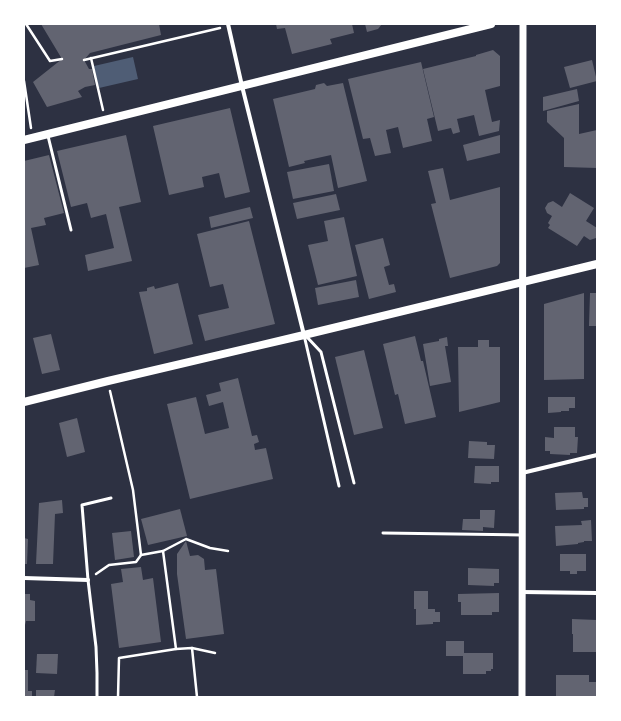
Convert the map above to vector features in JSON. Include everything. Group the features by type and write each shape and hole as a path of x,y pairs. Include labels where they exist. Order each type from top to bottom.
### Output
{"main road":[{"path":"24,140 491,24"},
{"path":"24,402 597,264"}],"street":[{"path":"522,697 523,24"},
{"path":"228,25 304,335"},
{"path":"522,473 597,455"},
{"path":"24,578 88,580"},
{"path":"522,592 597,593"}],"lane":[{"path":"47,134 71,230"},
{"path":"304,335 321,352 354,483"},
{"path":"304,335 339,486"},
{"path":"97,697 96,647 88,580 82,505 111,498"},
{"path":"383,532 522,535"}],"path":[{"path":"26,24 50,61 62,59"},
{"path":"84,60 228,25"},
{"path":"91,58 105,120"},
{"path":"24,81 33,138"},
{"path":"88,580 109,565 136,562 141,555 134,490 108,381"},
{"path":"141,555 163,551 186,539 210,548 228,551"},
{"path":"163,551 176,649"},
{"path":"192,648 197,697"},
{"path":"118,697 119,658 192,648 215,653"}],"water":[{"path":"133,57 138,79 99,88 94,66"}],"building":[{"path":"41,24 159,24 161,35 90,53 84,60 89,69 92,69 95,85 85,87 78,91 82,97 47,107 33,82 62,59"},
{"path":"276,24 352,24 354,33 330,39 332,44 292,54 285,28 277,29"},
{"path":"365,24 382,24 378,29 367,32"},
{"path":"493,50 500,56 500,86 485,90 492,122 500,120 499,131 479,136 474,115 457,119 460,132 453,134 451,128 438,131 423,69 476,56"},
{"path":"592,60 597,81 570,88 564,67"},
{"path":"421,62 434,117 427,119 432,141 403,148 398,127 386,130 391,153 375,156 370,138 363,139 348,79"},
{"path":"324,83 327,86 343,83 367,181 338,188 331,155 304,161 305,163 289,167 273,99 315,89 316,85"},
{"path":"577,89 579,101 543,111 543,97"},
{"path":"579,104 579,134 597,130 597,168 564,167 564,138 547,122 547,111"},
{"path":"230,108 250,192 225,198 219,173 202,177 204,187 169,195 153,126"},
{"path":"126,135 141,202 119,207 132,261 88,271 85,255 114,248 106,214 91,218 87,203 71,207 57,151"},
{"path":"500,135 500,153 467,161 463,145"},
{"path":"49,155 64,213 44,218 46,225 31,228 39,265 24,268 24,161"},
{"path":"329,164 334,191 293,199 287,172"},
{"path":"443,168 450,200 500,187 500,263 497,266 450,278 431,204 436,203 428,171"},
{"path":"570,193 594,208 586,221 597,228 596,238 590,240 584,236 577,246 548,228 550,225 548,223 552,216 547,213 545,208 548,203 553,201 562,207"},
{"path":"336,194 340,210 297,219 293,203"},
{"path":"250,207 253,218 211,228 209,217"},
{"path":"344,217 357,276 318,285 308,245 328,241 324,221"},
{"path":"249,221 275,324 205,341 198,315 229,308 223,284 210,287 197,234"},
{"path":"383,238 390,265 384,267 389,285 394,284 396,292 369,299 355,245"},
{"path":"356,280 359,297 318,305 315,288"},
{"path":"178,283 193,344 154,354 139,292 147,291 147,288 154,286 155,289"},
{"path":"584,293 584,379 544,380 544,304"},
{"path":"590,293 597,293 597,326 589,326"},
{"path":"51,334 60,370 42,374 33,338"},
{"path":"415,336 421,361 423,361 436,417 405,424 398,394 395,395 383,344"},
{"path":"447,337 448,346 445,346 451,382 430,386 423,344 439,341 439,339"},
{"path":"478,340 489,340 489,347 500,347 500,402 459,412 458,347 478,347"},
{"path":"364,350 383,428 354,435 335,357"},
{"path":"238,378 252,436 257,435 259,442 254,444 255,450 266,448 273,479 190,499 167,404 196,397 205,434 229,428 223,402 209,406 206,395 221,391 219,383"},
{"path":"548,397 575,397 575,408 569,408 569,411 548,413"},
{"path":"77,418 85,452 67,457 59,423"},
{"path":"554,427 575,427 575,437 578,437 577,453 570,453 570,455 550,454 550,451 545,451 545,437 554,438"},
{"path":"469,441 487,442 487,445 495,445 494,459 468,458"},
{"path":"475,466 499,466 499,482 491,482 491,484 474,483"},
{"path":"582,492 583,498 588,498 588,507 584,507 584,509 556,510 555,493"},
{"path":"62,500 63,513 55,514 53,564 36,564 39,503"},
{"path":"180,509 187,536 148,545 141,519"},
{"path":"480,510 495,510 494,528 483,527 483,531 462,530 463,519 480,519"},
{"path":"591,520 592,541 556,546 555,526 582,525 581,521"},
{"path":"131,531 134,557 115,560 112,533"},
{"path":"24,538 28,539 27,564 24,564"},
{"path":"186,541 190,556 198,555 204,559 205,570 216,569 224,634 186,639 177,574 177,554"},
{"path":"560,554 586,554 586,571 577,571 577,574 570,574 570,571 560,571"},
{"path":"141,567 143,580 153,578 161,642 119,648 111,584 123,582 121,569"},
{"path":"468,568 499,569 499,583 494,583 494,586 468,585"},
{"path":"414,591 428,591 428,609 435,609 435,612 440,612 440,622 416,625"},
{"path":"499,593 499,612 492,612 492,615 461,615 461,602 458,602 458,594"},
{"path":"24,594 30,594 30,600 35,601 35,621 26,621 25,625 24,625"},
{"path":"572,619 597,620 597,652 573,652"},
{"path":"446,641 464,641 464,653 493,653 493,669 491,669 491,671 486,671 486,674 463,674 463,656 446,656"},
{"path":"37,654 58,654 57,674 36,673"},
{"path":"24,670 28,670 28,691 32,691 32,697 24,697"},
{"path":"556,675 589,675 589,682 597,682 597,697 556,697"},
{"path":"36,690 55,690 54,697 36,697"}]}
